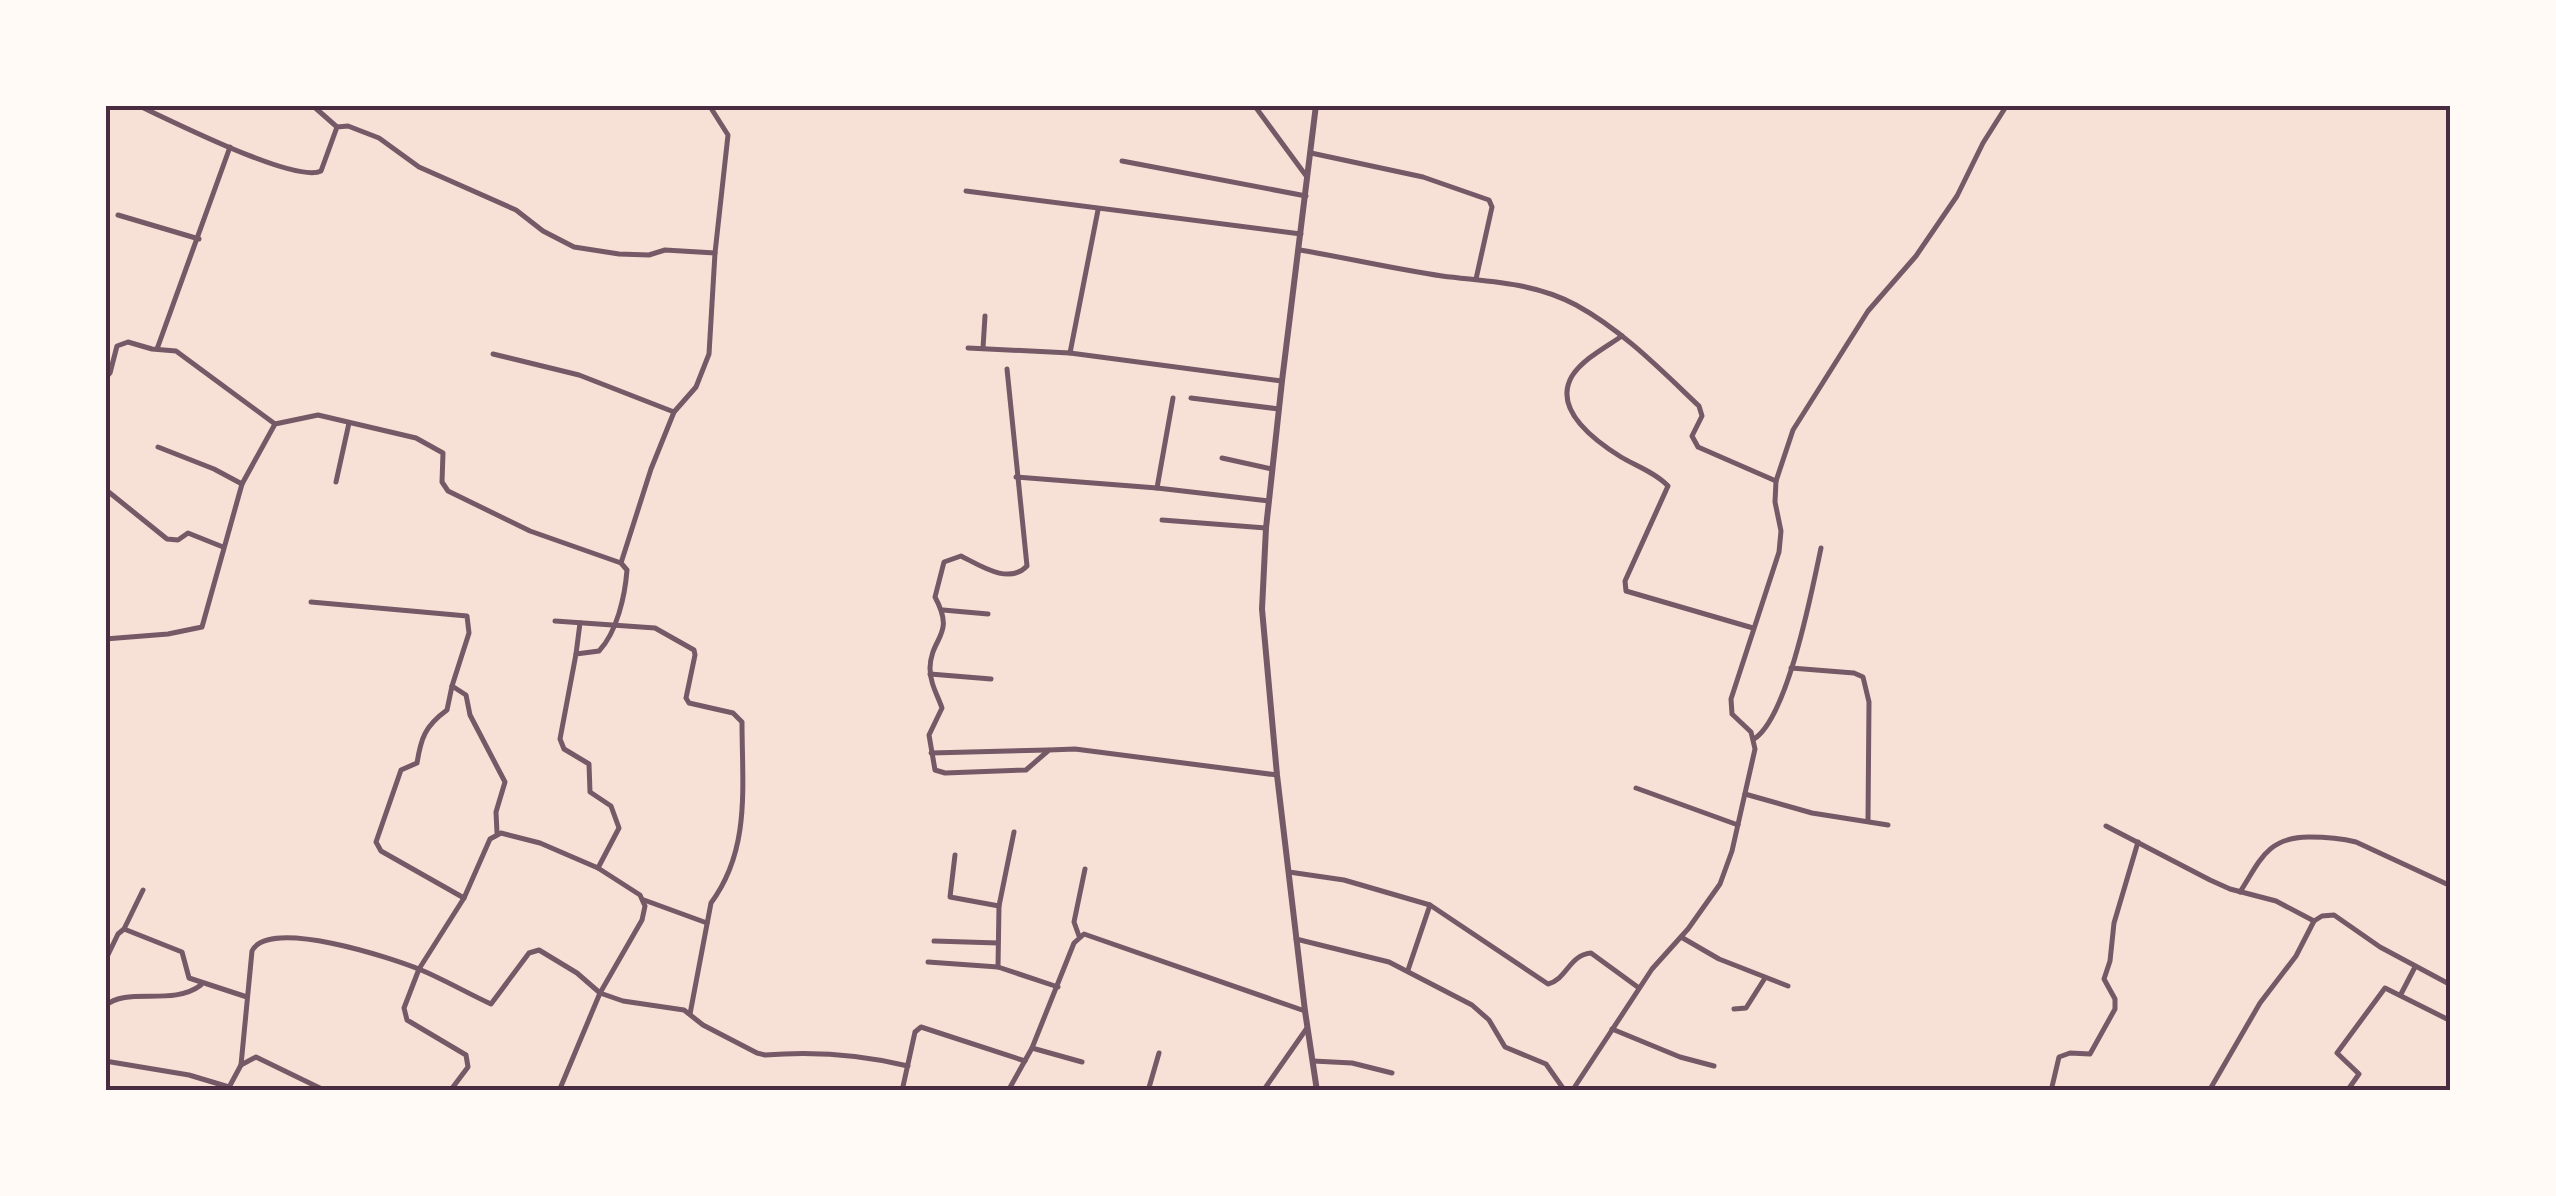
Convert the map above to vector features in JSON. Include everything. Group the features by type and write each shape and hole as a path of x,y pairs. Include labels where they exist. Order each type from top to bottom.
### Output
{"street":[{"path":"137,105 280,167 316,174 326,162 337,127"},
{"path":"312,105 337,127 348,126 379,138 418,167 516,210 543,231 574,246 619,254 648,255 665,250 715,253"},
{"path":"621,564 674,412 696,387 709,354 728,135 709,105"},
{"path":"1254,105 1307,178"},
{"path":"1316,105 1303,250 1282,381 1266,528 1263,630 1304,1012 1317,1091"},
{"path":"1296,939 1366,955 1408,970 1484,1014 1505,1048 1546,1064 1568,1091 1639,988 1720,884 1754,759 1751,732 1734,718 1731,707 1780,542 1776,481 1794,430 1868,311 1916,256 1957,196 2007,105"},
{"path":"157,349 230,147"},
{"path":"1311,153 1423,177 1490,200 1492,207 1476,279"},
{"path":"1122,161 1306,196"},
{"path":"966,191 1302,234"},
{"path":"1070,353 1098,210"},
{"path":"118,215 199,239"},
{"path":"1303,250 1544,290 1576,305 1622,336 1700,406 1702,416 1692,436 1698,447 1776,481"},
{"path":"983,348 984,316"},
{"path":"1622,336 1574,374 1568,395 1576,418 1588,433 1668,486 1624,580 1626,591 1755,628"},
{"path":"105,378 117,346 128,342 176,350 276,424"},
{"path":"968,348 1070,353 1282,381"},
{"path":"493,354 578,375 674,412"},
{"path":"1007,369 1028,560 1025,570 1007,574 992,572 962,556 944,562 935,598 944,610 941,640 932,656 930,674 942,708 930,728 931,752 935,770 946,773 1026,770 1049,750"},
{"path":"1158,488 1174,398"},
{"path":"1191,398 1279,410"},
{"path":"105,639 202,627 242,484 276,424 318,415 432,445 443,454 442,482 448,491 530,532 621,564 626,580 614,626 599,651 576,654"},
{"path":"336,482 349,422"},
{"path":"158,447 242,484"},
{"path":"1222,458 1272,469"},
{"path":"1016,477 1269,501"},
{"path":"105,489 167,538 178,540 188,532 223,547"},
{"path":"1162,520 1266,528"},
{"path":"1754,739 1765,730 1790,668 1821,548"},
{"path":"311,602 466,616 470,622 447,710 421,736 417,764 401,770 376,842 381,851 464,898"},
{"path":"944,610 988,614"},
{"path":"555,620 662,630 694,650 686,698 689,703 733,713 742,722 740,832 732,868 722,892 711,903 690,1014"},
{"path":"580,623 560,739 562,746 590,764 590,792 611,806 619,828 598,868"},
{"path":"1790,668 1863,676 1868,702 1868,822"},
{"path":"930,674 991,679"},
{"path":"452,686 466,695 470,716 503,776 503,792 496,812 497,833"},
{"path":"931,752 1075,749 1277,776"},
{"path":"1636,788 1738,826"},
{"path":"1745,794 1812,813 1888,824"},
{"path":"2106,826 2240,892 2276,900 2314,920"},
{"path":"998,967 999,906 1014,832"},
{"path":"497,833 540,844 598,868 644,900 707,923"},
{"path":"450,1091 468,1067 466,1055 426,1033 404,1014 406,1000 418,969 464,898 490,839 497,833"},
{"path":"2240,892 2269,849 2293,837 2356,842 2451,886"},
{"path":"2051,1091 2059,1058 2090,1054 2111,1020 2115,1000 2104,979 2114,923 2138,842"},
{"path":"955,855 950,897 999,906"},
{"path":"1079,936 1074,922 1086,869"},
{"path":"1289,872 1344,880 1430,905 1548,984 1558,980 1575,958 1591,953 1639,988"},
{"path":"105,961 143,890"},
{"path":"559,1091 600,992 642,920 644,900"},
{"path":"1408,970 1430,905"},
{"path":"2208,1091 2260,1002 2296,956 2314,920 2326,914 2334,915 2415,967 2451,985"},
{"path":"124,929 182,952 186,976 247,997"},
{"path":"1008,1091 1032,1048 1079,936 1090,935 1304,1012"},
{"path":"105,1061 189,1076 228,1089 241,1065 255,944 284,936 324,941 418,969 491,1004 529,952 538,950 578,973 600,992 623,1001 676,1008 757,1052 826,1052 908,1066"},
{"path":"1681,937 1719,959 1788,986"},
{"path":"934,941 998,943"},
{"path":"928,962 998,967 1058,987"},
{"path":"2402,994 2415,967"},
{"path":"1734,1010 1746,1008 1766,977"},
{"path":"105,1006 110,1000 182,996 203,984"},
{"path":"2346,1091 2359,1074 2338,1056 2339,1048 2386,988 2451,1021"},
{"path":"902,1091 920,1027 1024,1061"},
{"path":"1263,1091 1307,1028"},
{"path":"1612,1029 1680,1058 1714,1066"},
{"path":"1032,1048 1082,1062"},
{"path":"1148,1091 1159,1053"},
{"path":"241,1065 256,1057 326,1091"},
{"path":"1314,1061 1352,1063 1392,1073"}]}
